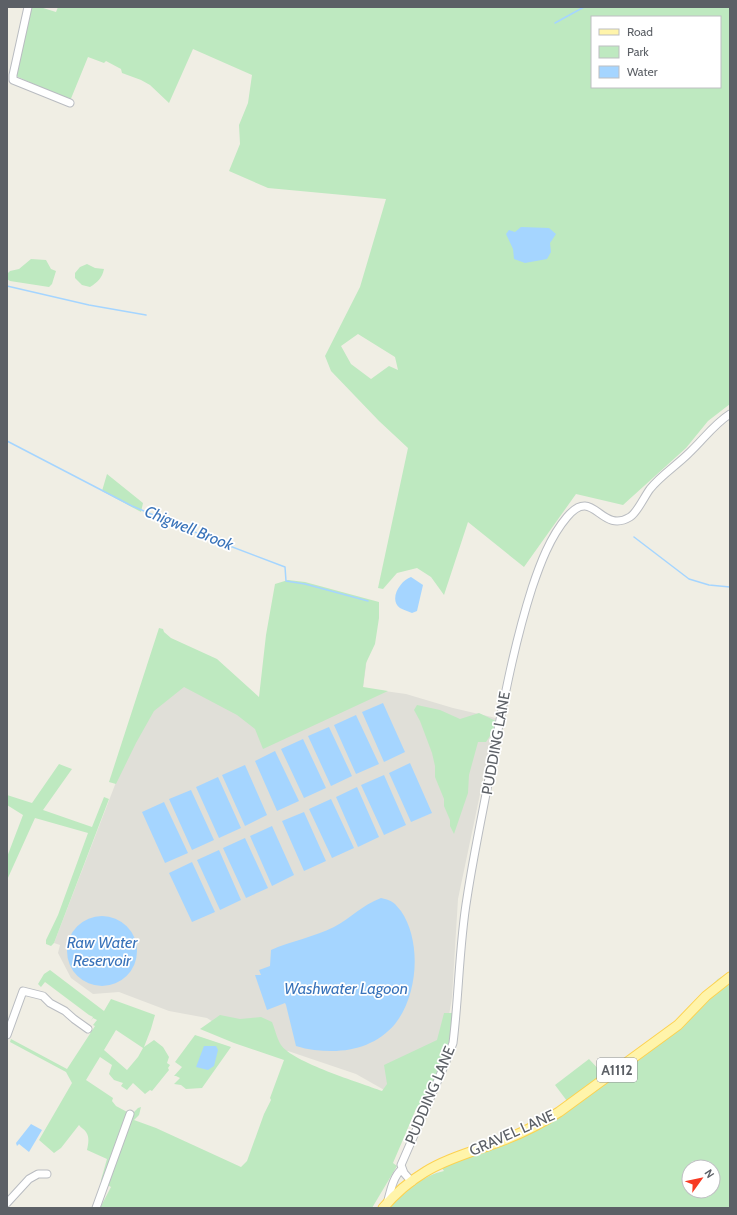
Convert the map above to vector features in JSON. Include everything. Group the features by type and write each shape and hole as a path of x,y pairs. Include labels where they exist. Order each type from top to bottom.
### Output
{"main road":[{"name":"GRAVEL LANE","path":"385,1206 425,1172 456,1158 513,1136 559,1112 678,1024 706,996 730,977"}],"street":[{"path":"28,7 13,80 70,103"},
{"name":"PUDDING LANE","path":"385,1206 398,1173 402,1169 402,1162 453,1043 467,899 508,678 526,605 544,556 565,519 573,510 580,506 588,506 612,521 619,522 632,516 649,490 663,474 688,454 720,420 730,414"},
{"path":"7,1035 23,991 43,996 50,1003 65,1011 88,1029"},
{"path":"96,1208 130,1114"},
{"path":"402,1169 412,1182"},
{"path":"7,1203 29,1179 38,1174 47,1174"}],"shaded area":[{"path":"374,605 363,688 406,694 453,708 496,718 458,899 452,997 444,1047 416,1108 356,1074 288,1051 283,1053 224,1029 207,1018 169,1011 119,992 93,994 71,978 58,953 60,945 54,943 158,676 260,707"}],"green space":[{"path":"32,7 40,7 56,12 58,7 730,7 730,404 708,421 686,448 623,505 576,494 524,567 468,522 444,595 431,577 417,568 397,573 383,589 378,588 408,448 379,421 331,371 325,356 360,287 386,199 268,188 229,171 240,144 239,125 248,103 252,75 193,49 169,103 150,85 122,73 121,69 106,61 104,63 88,57 70,101 16,76","holes":["358,334 395,357 398,370 389,366 371,379 351,364 341,346"]},
{"path":"31,259 46,260 51,269 56,271 52,284 49,287 10,281 7,279 7,274 10,271 19,269"},
{"path":"87,264 95,268 104,269 99,280 90,287 82,285 75,278 75,273 80,267"},
{"path":"107,474 143,503 141,512 102,491"},
{"path":"288,580 305,582 379,602 379,618 375,644 366,663 363,687 388,691 263,749 255,729 237,715 184,687 154,711 116,784 109,782 159,628 163,629 164,632 171,638 217,659 259,697 266,635 275,584"},
{"path":"417,705 440,710 460,719 479,713 496,721 494,730 486,742 478,742 469,775 468,793 454,834 444,806 444,799 435,777 435,766 432,753 420,721 414,710"},
{"path":"59,764 72,769 43,810 92,827 104,797 109,799 54,943 51,946 46,944 46,940 58,915 88,833 35,818 7,880 7,857 23,815 7,805 7,795 32,803"},
{"path":"50,970 104,1011 111,999 155,1015 144,1047 154,1040 163,1047 169,1057 167,1063 170,1065 168,1068 169,1070 152,1091 150,1090 145,1094 133,1083 127,1090 121,1086 123,1083 114,1080 109,1074 112,1065 100,1057 86,1080 113,1098 112,1101 116,1106 129,1113 103,1182 101,1180 107,1159 87,1150 88,1136 79,1125 61,1148 54,1153 39,1140 72,1083 66,1072 10,1042 11,1039 67,1069 95,1026 93,1025 97,1020 93,1018 91,1021 93,1017 45,982 41,987 38,984 44,974","holes":["116,1030 143,1048 138,1057 127,1070 104,1050"]},
{"path":"730,972 730,1208 390,1208 414,1185 429,1176 444,1171 437,1161 488,1143 521,1129 567,1101 555,1085 589,1059 603,1074 672,1026 718,979"},
{"path":"444,1013 454,1013 449,1042 441,1064 423,1107 416,1109 393,1163 397,1166 372,1208 100,1208 111,1187 106,1184 132,1114 141,1107 139,1115 134,1120 156,1128 241,1167 247,1161 264,1114 271,1100 270,1098 284,1060 234,1043 200,1029 220,1015 240,1019 261,1017 272,1022 281,1045 288,1052 312,1065 382,1091 387,1084 384,1065 437,1040"},
{"path":"195,1035 231,1047 202,1088 186,1089 181,1085 174,1084 180,1078 174,1076 182,1067 175,1062"}],"water":[{"path":"521,227 549,228 556,234 550,243 551,252 547,259 525,263 514,259 513,249 506,234 509,230 515,232"},
{"path":"411,577 423,585 417,611 412,613 400,608 395,600 397,590 403,582"},
{"path":"383,703 405,752 384,762 362,712"},
{"path":"356,715 379,764 356,774 334,725"},
{"path":"329,727 352,776 331,786 308,736"},
{"path":"303,739 326,788 304,798 281,749"},
{"path":"275,751 299,801 277,811 255,761"},
{"path":"410,763 432,813 411,822 389,773"},
{"path":"245,765 267,815 245,826 222,775"},
{"path":"384,775 406,825 384,835 361,785"},
{"path":"218,777 241,828 219,838 196,787"},
{"path":"357,787 379,837 358,847 336,797"},
{"path":"191,790 214,840 192,850 169,799"},
{"path":"331,799 354,848 332,858 309,809"},
{"path":"164,802 188,853 165,863 142,812"},
{"path":"304,812 326,861 304,871 282,821"},
{"path":"272,826 294,875 272,886 250,836"},
{"path":"245,838 268,888 246,898 223,848"},
{"path":"219,850 241,900 220,910 197,860"},
{"path":"192,862 215,912 192,922 169,873"},
{"name":"Washwater Lagoon","path":"381,898 392,902 401,911 408,924 412,938 414,953 413,984 403,1012 389,1031 366,1045 341,1051 318,1050 296,1046 285,1003 267,1010 255,975 261,975 259,970 270,966 271,950 319,934 334,927 368,904"},
{"name":"Raw Water Reservoir","path":"102,916 115,919 127,926 134,938 137,951 134,964 127,976 115,983 102,986 89,983 77,976 70,964 67,951 70,938 77,926 89,919"},
{"path":"204,1046 216,1046 218,1050 214,1066 208,1070 196,1067"},
{"path":"31,1124 42,1130 29,1152 19,1144 17,1146 16,1143"}],"waterway":[{"path":"555,23 584,7"},
{"path":"7,286 89,305 146,315"},
{"name":"Chigwell Brook","path":"7,441 132,506 214,540 285,567 286,581 305,584 368,601"},
{"path":"634,537 689,579 709,585 730,587"}]}
